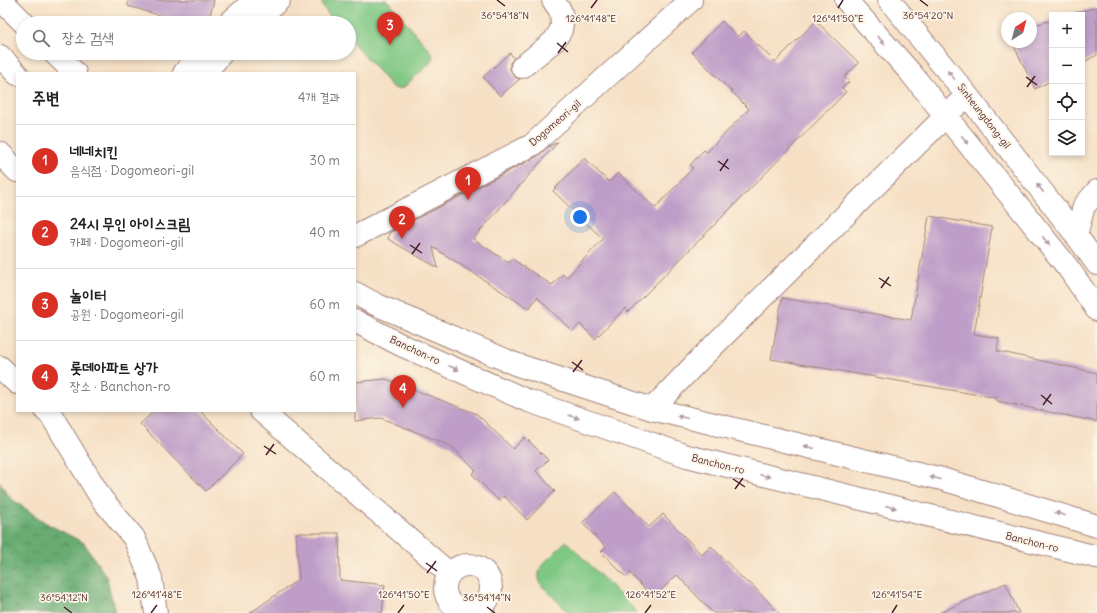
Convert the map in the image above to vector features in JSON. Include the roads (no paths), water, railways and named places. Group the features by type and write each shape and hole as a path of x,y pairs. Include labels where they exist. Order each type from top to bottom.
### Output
{"street":[{"path":"1,0 17,16"},
{"path":"237,16 255,0"},
{"path":"260,16 279,0"},
{"path":"542,0 549,16 548,28 519,63 554,41 561,30 561,12 553,0"},
{"name":"Dogomeori-gil","path":"356,235 532,145 691,0"},
{"path":"846,0 910,72 946,116 1069,269 1097,310"},
{"name":"Sinheungdong-gil","path":"889,0 967,95 1097,264"},
{"path":"0,56 16,73"},
{"path":"61,60 73,72"},
{"path":"185,72 195,60"},
{"path":"206,72 216,60"},
{"path":"652,409 967,95"},
{"path":"0,152 16,170"},
{"path":"1076,235 1084,206 1097,191"},
{"path":"356,294 375,304 515,364 652,409 942,479 1097,526"},
{"name":"Banchon-ro","path":"356,322 401,344 526,400 687,456 1097,557"},
{"path":"0,367 16,382"},
{"path":"47,412 101,498 134,538 152,578 156,613"},
{"path":"262,412 450,574"},
{"path":"468,564 482,569 487,574 492,588 490,595 492,608 481,607 468,612 460,610 454,606 443,607 446,594 446,580 455,569 468,564"}],"place":[{"name":"놀이터","path":"390,45"},
{"name":"네네치킨","path":"468,200"},
{"name":"24시 무인 아이스크림","path":"402,239"},
{"name":"롯데아파트 상가","path":"403,408"}]}
